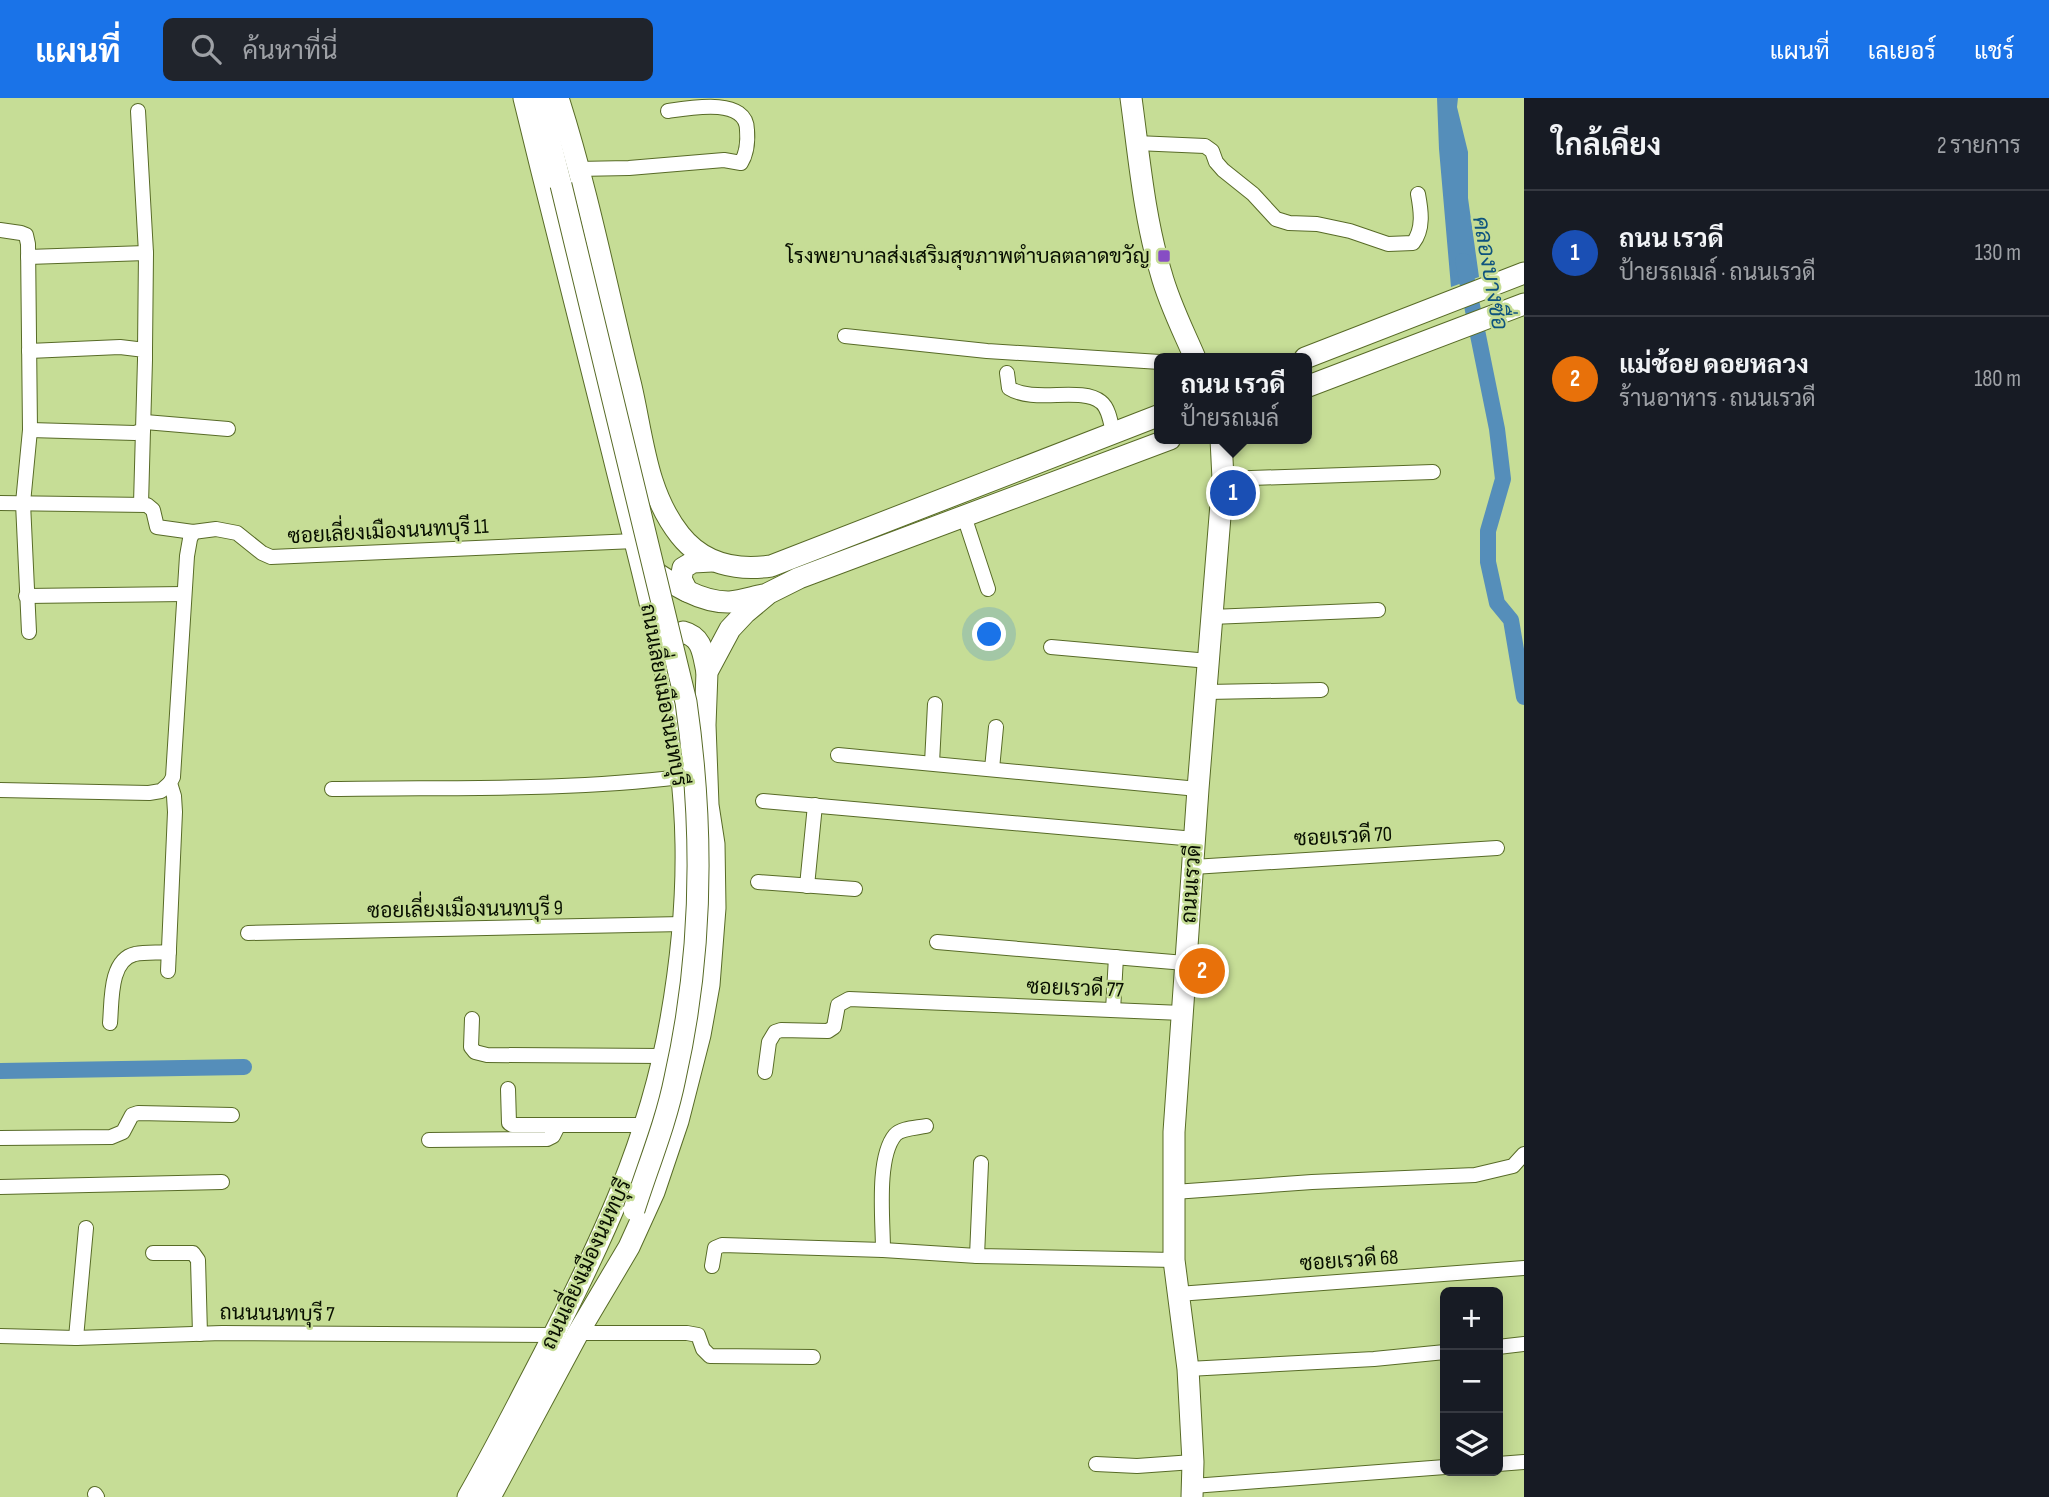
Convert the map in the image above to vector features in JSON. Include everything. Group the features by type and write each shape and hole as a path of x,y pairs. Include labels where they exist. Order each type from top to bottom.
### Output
{"main road":[{"name":"ถนนเลี่ยงเมืองนนทบุรี","path":"468,1497 554,1335 610,1220 645,1125 663,1056 672,1011 683,924 686,841 680,777 664,671 635,541 524,98"},
{"path":"539,98 687,702 699,835 693,976 682,1042 666,1113 608,1282"},
{"path":"558,98 631,388 653,490 681,538 712,561"},
{"path":"1131,98 1136,143 1160,271 1193,353"},
{"path":"1312,355 1524,273"},
{"path":"1312,385 1517,307"},
{"path":"688,591 681,579 683,568 693,562 712,561 749,569 771,566 1154,417"},
{"name":"ถนนเลี่ยงเมืองนนทบุรี","path":"490,1497 578,1334 629,1247 654,1192 678,1121 709,985 715,908 714,844 708,805 705,724 707,672 730,629 769,593 799,578 1157,444"},
{"name":"ถนนเรวดี","path":"1193,1491 1188,1369 1174,1260 1175,1101 1223,479 1221,444"},
{"name":"ถนนเลี่ยงเมืองนนทบุรี","path":"640,562 688,591 707,598 729,602 769,593"},
{"path":"664,671 674,638 683,632 692,634 700,642 707,672"}],"street":[{"path":"577,169 629,168 724,160 741,163 745,156 747,123 739,109 724,102 668,111"},
{"path":"0,503 141,504 146,253 138,111"},
{"path":"1136,143 1205,146 1212,151 1223,170 1253,194 1276,219 1350,231 1388,244 1413,243 1419,236 1422,212 1418,194"},
{"path":"0,230 26,235 28,257 30,430 23,503 29,632"},
{"path":"28,257 146,253"},
{"path":"845,336 986,351 1154,362"},
{"path":"29,351 120,347 145,351"},
{"path":"1007,373 1009,388 1019,394 1082,396 1101,401 1106,408 1113,433"},
{"path":"30,430 135,433 144,426 228,429"},
{"path":"1223,479 1433,472"},
{"name":"ซอยเลี่ยงเมืองนนทบุรี 11","path":"141,504 152,508 157,527 193,532 216,529 237,533 271,557 635,541"},
{"path":"964,516 988,589"},
{"path":"0,790 149,793 161,791 170,783 173,777 187,556 193,532"},
{"path":"26,596 184,594"},
{"path":"1211,617 1378,610"},
{"path":"1051,647 1209,661"},
{"path":"1207,692 1321,690"},
{"path":"932,764 935,704"},
{"path":"992,769 996,727"},
{"path":"838,755 1198,789"},
{"path":"332,789 563,787 615,785 680,777"},
{"path":"168,971 175,811 170,783"},
{"path":"762,801 1195,839"},
{"path":"807,886 815,806"},
{"name":"ซอยเรวดี 70","path":"1193,867 1497,848"},
{"path":"758,883 855,889"},
{"name":"ซอยเลี่ยงเมืองนนทบุรี 9","path":"248,933 683,924"},
{"path":"937,942 1185,963"},
{"path":"110,1023 115,976 120,964 134,954 169,952"},
{"path":"1113,1010 1116,957"},
{"name":"ซอยเรวดี 77","path":"765,1072 769,1042 775,1032 828,1031 834,1027 836,1008 845,1000 1182,1013"},
{"path":"472,1019 471,1048 487,1055 663,1056"},
{"path":"508,1089 509,1123 512,1125 645,1125"},
{"path":"0,1138 111,1137 123,1132 132,1115 138,1113 233,1115"},
{"path":"429,1140 547,1139 553,1136 558,1126"},
{"path":"883,1250 884,1162 889,1147 895,1135 902,1130 926,1126"},
{"path":"1174,1192 1312,1182 1475,1175 1513,1166 1524,1154"},
{"path":"977,1256 981,1163"},
{"path":"0,1186 222,1182"},
{"path":"76,1338 86,1228"},
{"path":"712,1266 715,1248 722,1245 977,1256 1174,1260"},
{"path":"153,1253 193,1253 198,1259 200,1334"},
{"name":"ซอยเรวดี 68","path":"1178,1294 1524,1268"},
{"path":"578,1334 692,1333 710,1356 813,1357"},
{"name":"ถนนนนทบุรี 7","path":"0,1336 76,1338 200,1334 554,1335"},
{"path":"1503,1346 1524,1344"},
{"path":"1188,1369 1374,1359 1440,1352"},
{"path":"1503,1463 1524,1461"},
{"path":"1096,1464 1137,1466 1193,1462"},
{"path":"1193,1491 1440,1468"}],"water":[{"path":"1437,98 1458,98 1457,107 1468,152 1468,198 1479,277 1451,287 1439,149"}],"waterway":[{"name":"คลองบางซื่อ","path":"1463,261 1497,429 1503,479 1488,531 1488,562 1497,603 1511,620 1524,697"},
{"path":"0,1071 244,1067"}],"place":[{"name":"โรงพยาบาลส่งเสริมสุขภาพตำบลตลาดขวัญ","path":"1164,256"},
{"name":"ถนน เรวดี","path":"1233,493"},
{"name":"แม่ช้อย ดอยหลวง","path":"1202,971"}]}
